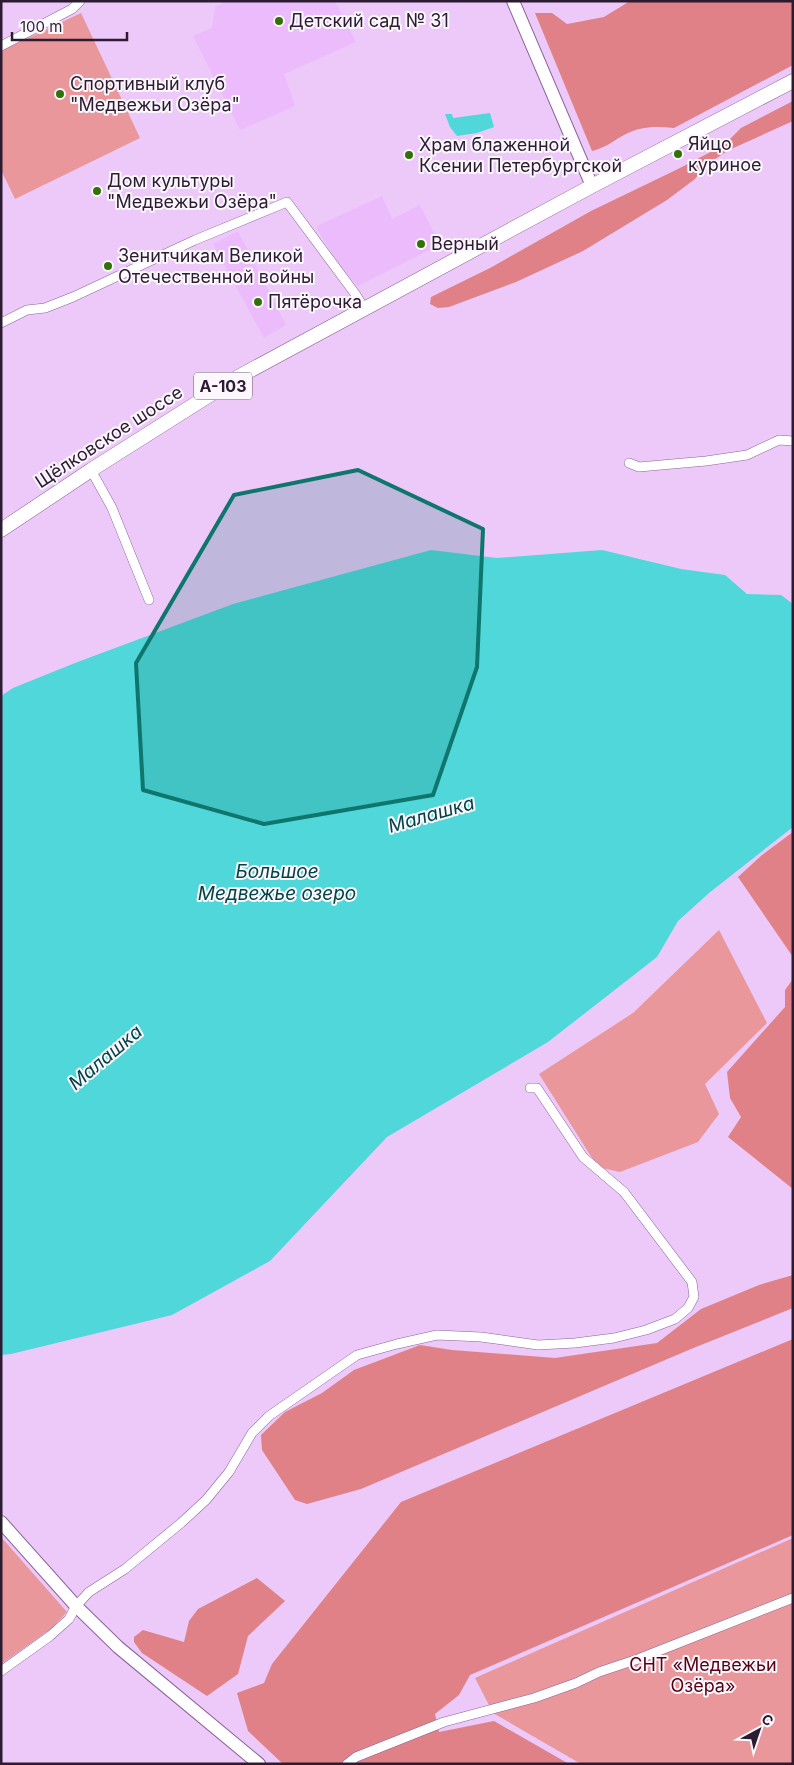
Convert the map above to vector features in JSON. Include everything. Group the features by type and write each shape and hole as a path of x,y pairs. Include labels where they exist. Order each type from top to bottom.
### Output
{"main road":[{"path":"513,1 592,186"},
{"name":"Щёлковское шоссе","path":"1,530 91,470 238,377 592,186 793,81"},
{"path":"1,1522 76,1606 118,1647 259,1764"}],"street":[{"path":"1,46 72,9 80,1"},
{"path":"1,324 27,310 45,308 73,297 196,240 287,202 364,308"},
{"path":"629,463 639,467 706,461 747,455 779,440 793,441"},
{"path":"91,470 112,508 149,600"},
{"path":"1,1671 50,1636 69,1619 76,1606 89,1592 125,1569 206,1500 229,1472 252,1433 269,1416 357,1355 438,1335 481,1337 538,1345 614,1338 646,1330 675,1318 688,1308 694,1297 692,1282 624,1192 583,1157 538,1088 530,1088"},
{"path":"347,1764 356,1757 444,1722 534,1698 793,1598"}],"highlighted area":[{"path":"358,470 483,529 477,667 433,795 264,824 143,790 136,663 234,495"}],"shaded area":[{"path":"227,1 335,1 356,42 284,74 295,106 240,130 193,36 212,28 215,7"},
{"path":"630,1 793,1 793,65 674,128 642,128 592,151 535,13 552,13 567,24 604,17"},
{"path":"793,101 793,121 729,150 706,165 695,179 667,200 583,251 516,282 449,307 438,308 430,304 431,297 490,268 591,211 724,145 741,128"},
{"path":"382,196 392,219 420,205 440,245 358,286 341,267 318,231 317,226"},
{"path":"238,231 286,325 264,338 213,244"},
{"path":"793,832 793,957 738,877 762,855"},
{"path":"793,979 793,1189 728,1137 741,1117 730,1098 727,1072 785,1007 785,990"},
{"path":"793,1275 793,1308 691,1349 361,1489 307,1504 295,1500 262,1450 261,1435 285,1412 322,1393 354,1370 420,1345 452,1350 555,1358 657,1343 701,1309 759,1285"},
{"path":"793,1339 793,1535 470,1675 459,1695 435,1714 439,1732 494,1721 569,1764 283,1764 248,1731 237,1693 264,1683 272,1664 401,1502"},
{"path":"257,1578 285,1601 248,1636 238,1674 207,1696 142,1653 134,1642 134,1637 143,1630 184,1642 189,1621 198,1609"}],"green space":[{"name":"Спортивный клуб \"Медвежьи Озёра\"","path":"81,13 140,138 15,199 1,170 1,51"},
{"path":"719,930 767,1023 705,1084 719,1114 698,1142 620,1172 602,1168 592,1158 539,1074 633,1013"},
{"path":"1,1537 67,1612 51,1629 1,1664"},
{"name":"СНТ «Медвежьи Озёра»","path":"793,1538 793,1764 581,1764 493,1713 475,1678"}],"water":[{"path":"490,113 494,127 477,133 457,136 450,127 445,114 452,114 453,118"},
{"name":"Большое Медвежье озеро","path":"431,550 497,558 602,550 681,569 725,575 747,594 781,595 793,604 793,827 709,893 678,921 657,957 548,1042 387,1137 270,1261 172,1315 1,1355 1,696 13,688 75,663 233,604"}],"place":[{"name":"Детский сад № 31","path":"279,21"},
{"name":"Спортивный клуб \"Медвежьи Озёра\"","path":"60,94"},
{"name":"Яйцо куриное","path":"678,154"},
{"name":"Храм блаженной Ксении Петербургской","path":"409,155"},
{"name":"Дом культуры \"Медвежьи Озёра\"","path":"97,191"},
{"name":"Верный","path":"421,244"},
{"name":"Зенитчикам Великой Отечественной войны","path":"108,266"},
{"name":"Пятёрочка","path":"258,302"}],"water label":[{"name":"Малашка","path":"431,814"},
{"name":"Малашка","path":"105,1057"}]}
